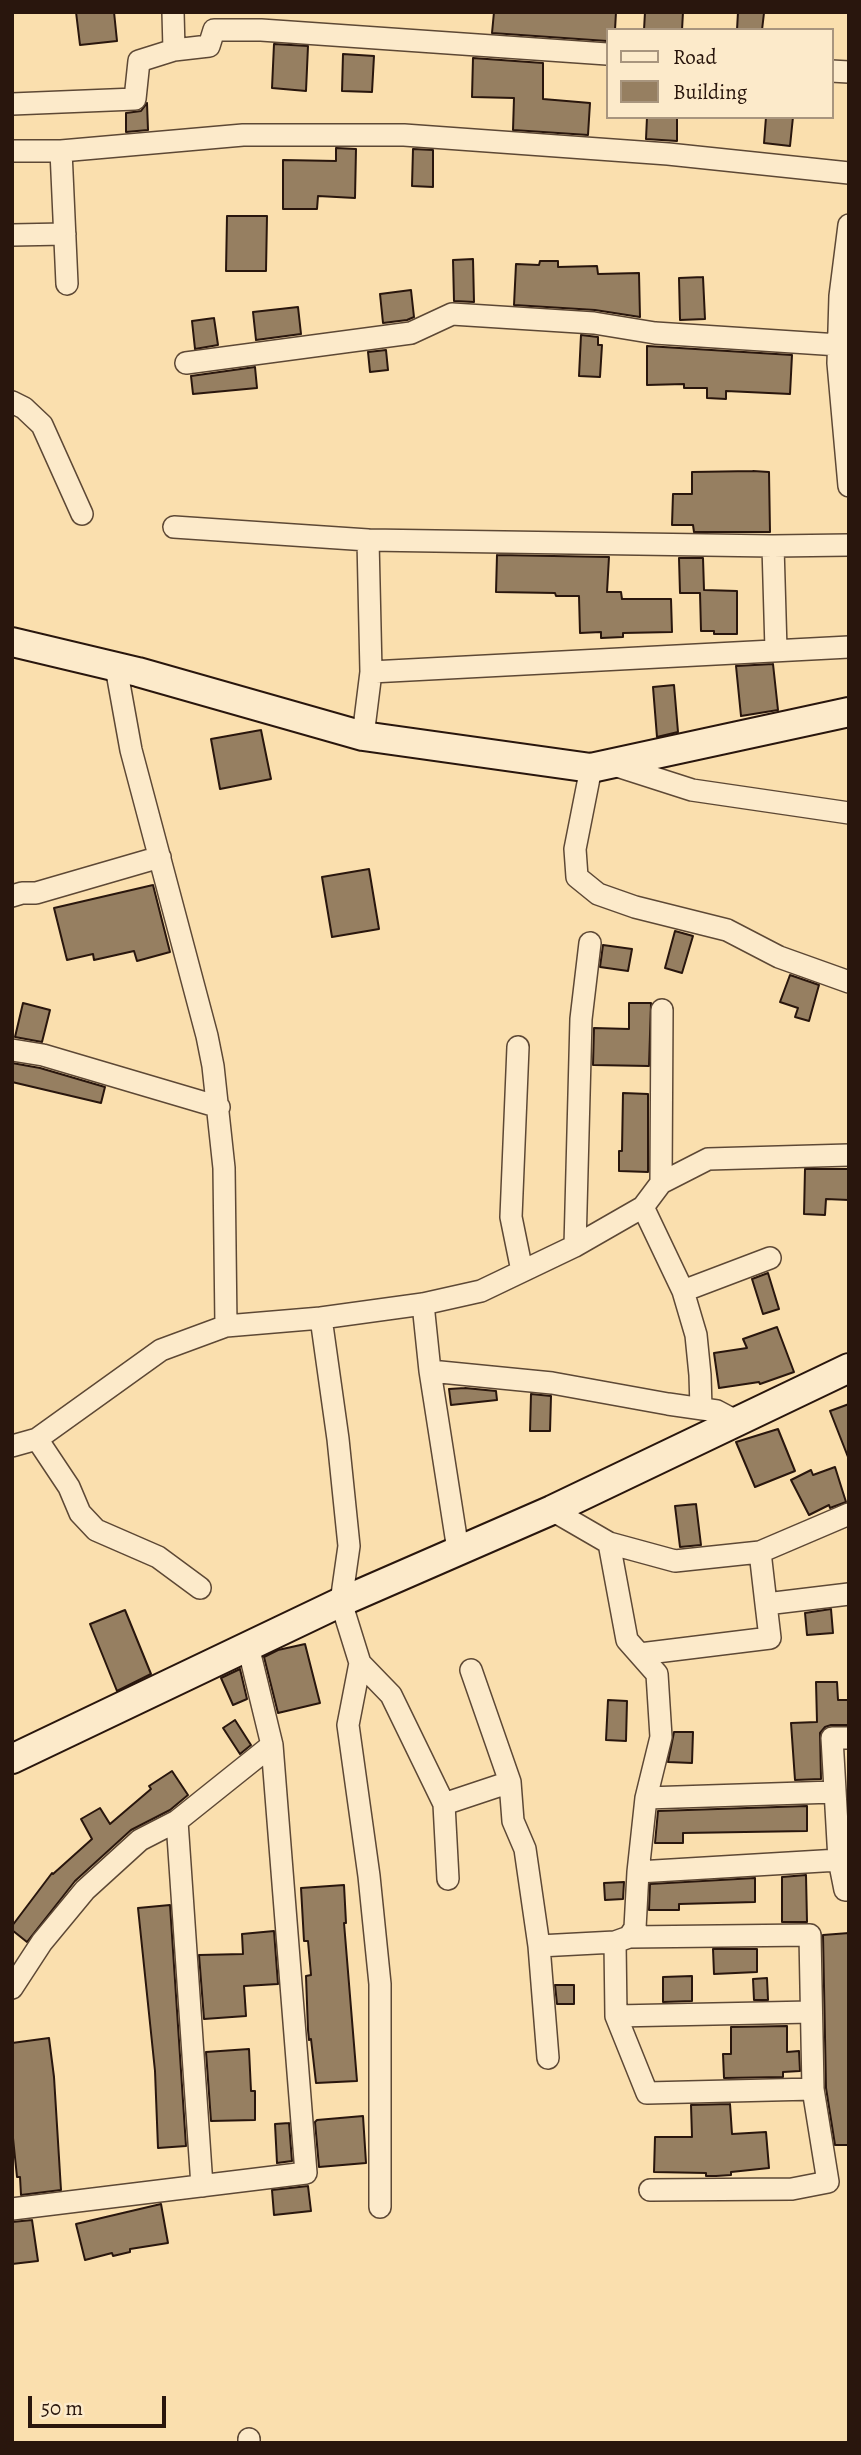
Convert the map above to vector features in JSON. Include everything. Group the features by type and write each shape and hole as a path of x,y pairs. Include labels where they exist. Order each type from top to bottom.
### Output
{"main road":[{"path":"12,642 116,667 363,736 601,766 849,712"},
{"path":"12,1759 341,1602 552,1510 849,1368"}],"street":[{"path":"173,12 174,50"},
{"path":"12,104 135,99 139,61 174,50 209,46 214,30 261,30 606,54"},
{"path":"12,151 61,151 243,135 404,135 668,154 849,173"},
{"path":"61,151 67,284"},
{"path":"849,225 840,296 839,345 849,486"},
{"path":"12,235 65,234"},
{"path":"186,363 411,333 452,314 593,323 655,334 839,345"},
{"path":"12,402 24,408 42,425 82,514"},
{"path":"174,527 369,540 773,547 849,545"},
{"path":"363,736 371,671 369,540"},
{"path":"773,547 776,650"},
{"path":"371,671 849,647"},
{"path":"116,667 131,750 207,1036 219,1107 224,1168 226,1326"},
{"path":"849,813 692,790 601,766 575,849 577,877 598,894 635,907 727,930 779,957 849,982"},
{"path":"12,896 22,892 36,893 160,857"},
{"path":"575,1246 581,1019 590,943"},
{"path":"661,1183 662,1010"},
{"path":"518,1047 511,1217 522,1271"},
{"path":"12,1050 43,1055 219,1107"},
{"path":"12,1446 37,1439 162,1350 226,1326 321,1318 423,1304 481,1291 575,1246 643,1207 661,1183 708,1159 849,1155"},
{"path":"643,1207 683,1291 696,1335 701,1408"},
{"path":"683,1291 770,1258"},
{"path":"423,1304 430,1371 458,1550"},
{"path":"321,1318 338,1438 349,1546 341,1602 360,1663 391,1695 444,1804 448,1879"},
{"path":"430,1371 552,1383 717,1410 736,1421"},
{"path":"37,1439 69,1486 80,1513 96,1530 158,1558 200,1588"},
{"path":"552,1510 609,1544 675,1561 760,1552 849,1514"},
{"path":"609,1544 627,1640 657,1674 662,1728 646,1798 635,1928 622,1939 616,2016 647,2093 813,2089"},
{"path":"640,1654 770,1639 760,1552"},
{"path":"766,1604 849,1594"},
{"path":"12,2209 306,2173 272,1745 247,1646"},
{"path":"360,1663 348,1725 369,1876 380,1983 380,2207"},
{"path":"471,1670 510,1783 513,1821 525,1849 539,1946 548,2058"},
{"path":"849,1738 832,1738 839,1860 845,1890 849,1890"},
{"path":"12,1988 42,1942 85,1890 141,1840 177,1821 272,1745"},
{"path":"444,1804 510,1783"},
{"path":"646,1798 834,1792"},
{"path":"177,1821 202,2186"},
{"path":"638,1872 839,1860"},
{"path":"539,1946 622,1939 810,1935 813,2089 828,2182 792,2189 650,2190"},
{"path":"616,2016 811,2012"}],"building":[{"path":"76,12 114,12 117,41 80,45"},
{"path":"494,12 616,12 615,28 606,28 606,41 492,33"},
{"path":"645,12 683,12 682,28 644,28"},
{"path":"738,12 764,13 762,28 737,28"},
{"path":"274,44 308,46 306,91 272,88"},
{"path":"343,54 374,56 372,92 342,91"},
{"path":"473,58 543,63 543,99 590,103 588,135 513,130 514,98 472,97"},
{"path":"147,103 148,130 126,132 126,113 141,111"},
{"path":"647,119 677,119 677,141 646,139"},
{"path":"766,119 793,119 790,146 764,143"},
{"path":"336,148 356,149 355,198 318,196 317,209 283,209 283,160 336,161"},
{"path":"413,149 433,150 433,187 412,186"},
{"path":"227,216 267,216 266,271 226,271"},
{"path":"473,259 474,302 454,301 453,260"},
{"path":"540,261 558,261 558,267 597,266 598,274 639,273 640,317 595,310 514,305 516,264 539,265"},
{"path":"703,277 705,319 680,320 679,278"},
{"path":"411,290 414,317 383,323 380,294"},
{"path":"298,307 301,334 256,340 253,312"},
{"path":"214,318 218,345 195,349 192,321"},
{"path":"581,335 598,337 598,345 602,345 600,377 579,376"},
{"path":"647,346 792,355 790,394 726,391 726,399 707,398 707,388 684,388 684,384 647,385"},
{"path":"386,350 388,370 370,372 368,352"},
{"path":"255,367 257,388 193,394 191,376"},
{"path":"692,472 769,472 770,532 694,532 693,525 672,525 673,494 692,494"},
{"path":"497,555 609,557 607,592 621,592 622,599 671,599 672,632 623,633 623,637 601,638 601,632 580,633 579,596 496,592"},
{"path":"679,558 703,558 704,590 737,591 737,634 701,631 700,593 680,593"},
{"path":"773,664 778,710 741,716 736,666"},
{"path":"674,685 678,732 657,737 653,687"},
{"path":"261,730 271,779 220,789 211,739"},
{"path":"369,869 379,929 332,937 322,877"},
{"path":"153,885 170,952 137,961 134,951 94,960 93,954 67,960 54,908"},
{"path":"675,931 693,936 682,973 665,968"},
{"path":"603,945 632,949 628,971 600,967"},
{"path":"790,975 819,985 809,1021 795,1017 798,1008 780,1002"},
{"path":"23,1003 50,1010 42,1042 15,1037"},
{"path":"629,1003 651,1003 649,1066 593,1065 594,1028 629,1029"},
{"path":"12,1063 40,1068 105,1087 101,1103 12,1082"},
{"path":"623,1093 648,1094 648,1172 619,1171"},
{"path":"805,1169 849,1169 849,1200 826,1199 825,1215 804,1214"},
{"path":"768,1273 779,1309 763,1314 752,1279"},
{"path":"777,1327 794,1372 760,1384 719,1388 714,1353 747,1348 743,1339"},
{"path":"449,1389 496,1391 497,1400 451,1405"},
{"path":"531,1394 551,1396 550,1431 530,1431"},
{"path":"849,1404 849,1457 848,1457 830,1411"},
{"path":"778,1429 795,1471 755,1487 736,1442"},
{"path":"835,1467 846,1502 830,1508 829,1505 809,1515 791,1480 811,1470 813,1475"},
{"path":"696,1504 701,1545 680,1547 675,1506"},
{"path":"831,1609 833,1633 807,1635 805,1613"},
{"path":"125,1610 151,1674 117,1691 90,1624"},
{"path":"305,1644 320,1703 278,1713 264,1657 278,1650"},
{"path":"240,1669 247,1699 233,1705 221,1678"},
{"path":"816,1682 837,1682 838,1700 849,1700 849,1725 831,1725 820,1733 821,1779 795,1780 791,1723 817,1722"},
{"path":"608,1700 627,1701 626,1741 606,1740"},
{"path":"235,1720 251,1745 240,1754 223,1728"},
{"path":"674,1732 693,1732 692,1763 668,1762"},
{"path":"172,1771 188,1795 170,1810 131,1830 75,1881 27,1942 12,1930 12,1926 52,1873 92,1839 81,1819 100,1808 110,1824 151,1789 149,1786"},
{"path":"807,1806 807,1831 683,1833 683,1843 655,1843 658,1811"},
{"path":"806,1875 807,1922 782,1922 782,1877"},
{"path":"755,1878 755,1902 679,1904 679,1910 649,1910 650,1884"},
{"path":"624,1882 623,1899 605,1900 604,1883"},
{"path":"344,1885 344,1923 357,2081 316,2083 308,2030 306,1976 311,1975 308,1941 304,1941 301,1888"},
{"path":"170,1905 186,2146 158,2148 155,2071 138,1908"},
{"path":"274,1931 278,1984 244,1986 246,2016 204,2019 199,1955 243,1954 242,1934"},
{"path":"849,1933 849,2145 835,2145 826,2088 823,1935"},
{"path":"713,1949 757,1949 757,1972 714,1974"},
{"path":"692,1976 692,2001 663,2002 663,1977"},
{"path":"767,1978 768,2000 754,2000 753,1979"},
{"path":"555,1985 574,1985 574,2004 557,2004"},
{"path":"787,2026 787,2052 799,2051 800,2071 783,2072 783,2077 724,2078 723,2054 731,2054 731,2027"},
{"path":"49,2038 61,2190 21,2195 13,2138 12,2043"},
{"path":"249,2049 251,2091 255,2091 255,2120 211,2121 206,2052"},
{"path":"730,2104 732,2134 766,2132 769,2168 716,2176 706,2176 706,2173 654,2172 655,2137 692,2137 691,2105"},
{"path":"363,2116 366,2163 319,2167 315,2122"},
{"path":"289,2123 292,2161 277,2163 275,2124"},
{"path":"308,2186 311,2211 274,2215 272,2190"},
{"path":"161,2204 168,2243 85,2260 76,2224"},
{"path":"32,2220 38,2261 12,2264 12,2222"}]}
